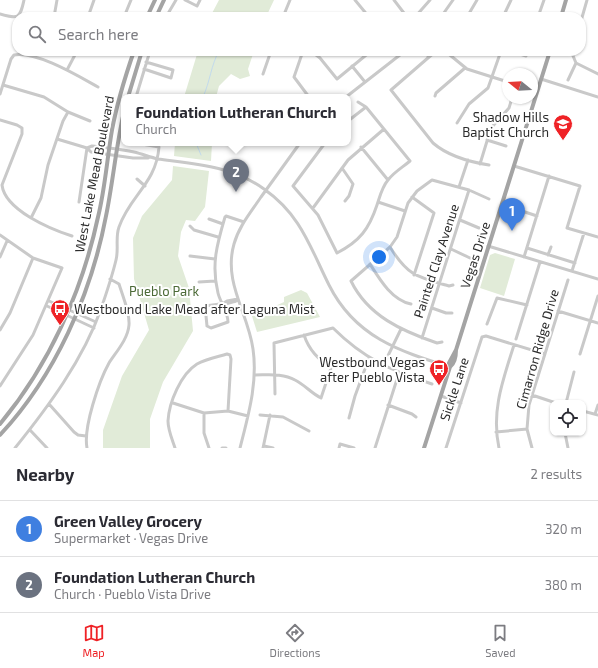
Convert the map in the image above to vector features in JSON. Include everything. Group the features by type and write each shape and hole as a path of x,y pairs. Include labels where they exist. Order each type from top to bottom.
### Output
{"main road":[{"path":"149,12 155,0"},
{"path":"158,12 164,0"},
{"path":"562,12 566,0"},
{"name":"West Lake Mead Boulevard","path":"0,424 35,375 69,310 90,250 99,216 109,148 122,84 132,56"},
{"name":"West Lake Mead Boulevard","path":"129,94 140,56"},
{"name":"Vegas Drive","path":"424,448 450,367 449,363 452,354 456,350 548,56"},
{"name":"West Lake Mead Boulevard","path":"0,435 41,380 74,318 88,284 98,252 106,217 121,128"}],"street":[{"path":"20,12 24,0"},
{"path":"55,12 57,0"},
{"path":"90,12 94,0"},
{"path":"126,12 131,0"},
{"path":"169,12 176,0"},
{"path":"185,0 197,6 200,0"},
{"path":"286,12 290,0"},
{"path":"355,0 365,12"},
{"path":"394,0 403,12"},
{"path":"419,12 430,0"},
{"path":"445,12 453,0"},
{"path":"470,12 476,1 471,0"},
{"path":"505,12 511,0"},
{"path":"540,12 544,0"},
{"path":"583,12 587,0"},
{"path":"0,14 12,18"},
{"path":"0,94 13,56"},
{"path":"27,56 46,61 67,70 98,87"},
{"path":"67,70 74,56"},
{"path":"137,94 148,56"},
{"path":"263,74 268,56"},
{"path":"301,56 294,77 307,94"},
{"path":"317,56 336,79 365,56"},
{"path":"350,94 399,56"},
{"path":"451,56 464,68 502,80"},
{"path":"457,123 469,104 488,88 499,56"},
{"path":"573,56 576,63 598,74"},
{"path":"429,57 390,90 432,143 447,153 480,164 489,165"},
{"path":"144,69 171,78 174,70 146,62"},
{"path":"568,80 576,63"},
{"path":"352,66 365,82"},
{"path":"435,96 436,93 464,68"},
{"path":"541,79 598,97"},
{"path":"3,85 44,97 68,112 90,122"},
{"path":"323,146 294,186 313,208 326,229 337,253 346,248 365,232 373,219 378,202 388,180 410,162 366,106 358,102"},
{"path":"480,164 493,125 509,108 510,104"},
{"path":"351,118 366,106"},
{"path":"30,218 42,198 48,165 68,112"},
{"path":"0,120 17,124 22,128 22,134 2,185 3,192 30,218 50,229 72,236"},
{"path":"313,208 342,168 361,147 384,129"},
{"path":"57,139 87,148 91,152 158,158 223,169 248,179 266,190 286,208 301,226 312,246 329,286 344,308 367,331 392,347 450,367"},
{"path":"487,140 506,146"},
{"path":"87,148 92,146 109,148 134,152 152,158"},
{"path":"14,448 30,430 48,404 94,328 116,260 119,228 130,204 153,174 158,158 159,148 150,146"},
{"path":"240,448 248,416 254,375 251,340 232,282 231,261 236,239 244,222 298,146"},
{"path":"361,147 388,180"},
{"path":"79,202 87,148"},
{"path":"459,187 468,160"},
{"path":"514,166 580,186 567,228 598,237"},
{"path":"342,168 353,184 349,196 345,201"},
{"path":"524,257 549,176"},
{"path":"137,179 145,186"},
{"path":"442,342 437,343 401,330 370,308 359,295 351,281 390,247 397,237 405,211 412,196 432,180 469,190 488,199"},
{"name":"Painted Clay Avenue","path":"422,338 469,190"},
{"path":"412,196 434,213 414,275"},
{"path":"378,202 405,211"},
{"path":"519,210 537,216"},
{"path":"238,299 222,304 205,306 208,327 211,328 228,322 222,304 215,281 215,259 218,237 226,216 244,222"},
{"path":"209,219 223,224"},
{"path":"460,220 479,228"},
{"path":"190,226 194,230 218,237"},
{"path":"572,271 584,233"},
{"path":"0,235 33,258 62,268 47,306 33,335 0,386"},
{"path":"0,257 7,241"},
{"path":"488,246 598,279"},
{"path":"390,247 405,268 414,275 453,286"},
{"path":"548,255 551,247"},
{"path":"527,248 575,263"},
{"path":"451,249 470,258"},
{"path":"190,256 215,259"},
{"path":"0,330 10,313 33,258"},
{"path":"516,339 540,262"},
{"path":"370,264 383,284 400,299 411,304"},
{"path":"87,448 87,422 106,369 128,328 129,317 119,284 110,279"},
{"name":"Cimarron Ridge Drive","path":"532,448 527,429 529,405 568,280"},
{"path":"199,282 215,281"},
{"path":"580,354 598,296"},
{"path":"487,324 497,298 527,305"},
{"path":"49,301 96,322"},
{"path":"47,306 94,328"},
{"path":"432,308 452,313"},
{"path":"558,311 598,323"},
{"path":"275,394 274,343 333,328 345,340 369,358 383,366 432,384"},
{"path":"383,366 401,330"},
{"path":"254,375 286,376 296,380 310,392 321,398 331,368 315,355 306,343 304,335"},
{"name":"Sickle Lane","path":"446,448 482,337 486,336 514,345"},
{"path":"499,448 496,432 497,399 514,345 544,354"},
{"path":"175,448 168,421 179,387 191,369 204,361 230,355 228,411"},
{"path":"349,418 358,385 369,358"},
{"path":"567,400 574,372"},
{"path":"375,448 399,373"},
{"path":"532,395 550,401"},
{"path":"441,396 461,402"},
{"path":"173,403 204,413 228,411 248,416"},
{"path":"48,404 74,432 78,435 86,436"},
{"path":"388,405 416,417"},
{"path":"586,412 597,415 598,405"},
{"path":"204,413 204,433 208,448"},
{"path":"260,415 270,415 291,420 309,430"},
{"path":"270,415 264,447 272,448"},
{"path":"496,432 527,429"},
{"path":"30,430 46,448"},
{"path":"565,436 568,448"},
{"path":"339,446 354,448"}],"green space":[{"path":"219,0 274,0 268,12 213,12"},
{"path":"196,56 252,56 248,69 250,76 240,79 231,74 219,86 217,94 185,94"},
{"path":"175,146 212,146 211,161 174,156"},
{"name":"Pueblo Park","path":"173,166 209,171 205,207 195,221 186,220 181,232 178,256 189,288 193,331 163,382 150,419 150,448 103,448 103,430 122,376 149,330 134,279 133,238 142,216 172,180"},
{"path":"495,253 515,259 504,296 480,288 490,255"},
{"path":"301,290 307,293 320,317 257,332 251,313 256,311 258,314 284,302 284,297"}],"waterway":[{"path":"204,94 217,56"},
{"path":"197,146 201,155"}],"place":[{"name":"Shadow Hills Baptist Church","path":"563,141"},
{"name":"Foundation Lutheran Church","path":"236,192"},
{"name":"Green Valley Grocery","path":"512,231"},
{"name":"Westbound Lake Mead after Laguna Mist","path":"60,326"},
{"name":"Westbound Vegas after Pueblo Vista","path":"439,386"}]}
